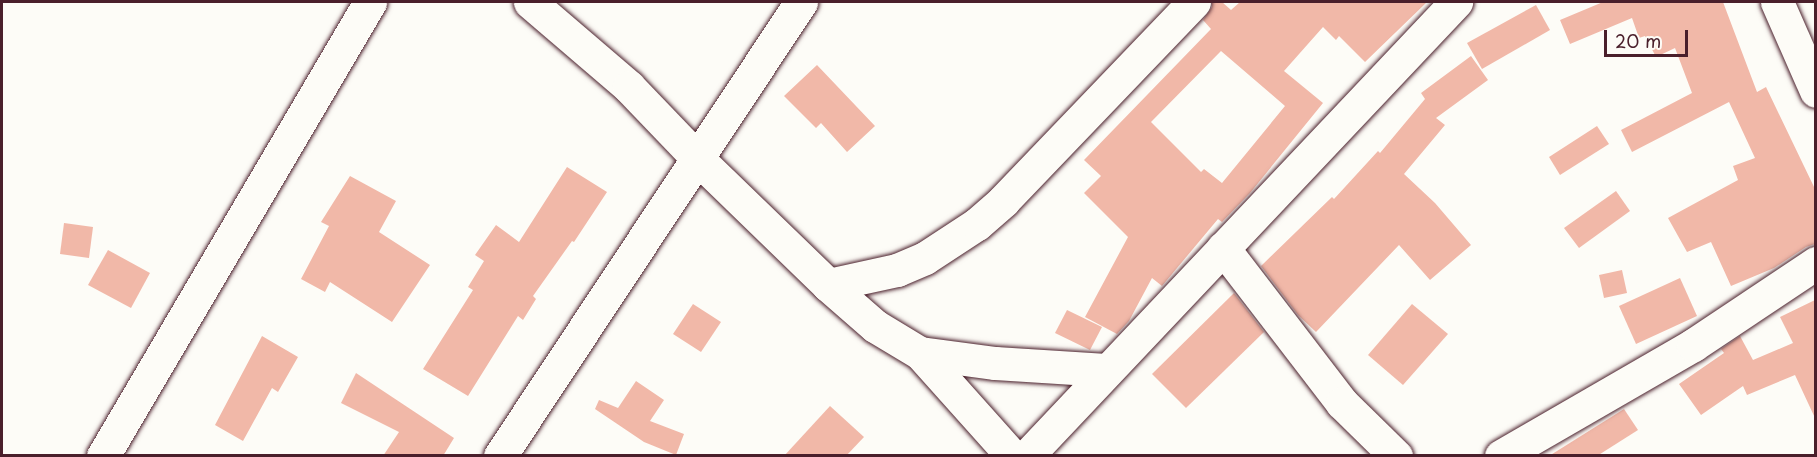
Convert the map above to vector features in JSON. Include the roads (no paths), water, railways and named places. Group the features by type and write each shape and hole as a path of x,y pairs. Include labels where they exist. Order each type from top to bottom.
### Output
{"street":[{"path":"103,456 370,2"},
{"path":"530,2 628,87 697,158 828,285 875,326 920,353 1012,456"},
{"path":"500,456 801,2"},
{"path":"828,285 897,270 925,258 977,224 1003,201 1194,2"},
{"path":"1027,456 1456,2"},
{"path":"1777,2 1815,91"},
{"path":"1223,248 1342,403 1396,456"},
{"path":"1501,456 1693,345 1815,264"},
{"path":"920,353 994,363 1106,370"}]}
